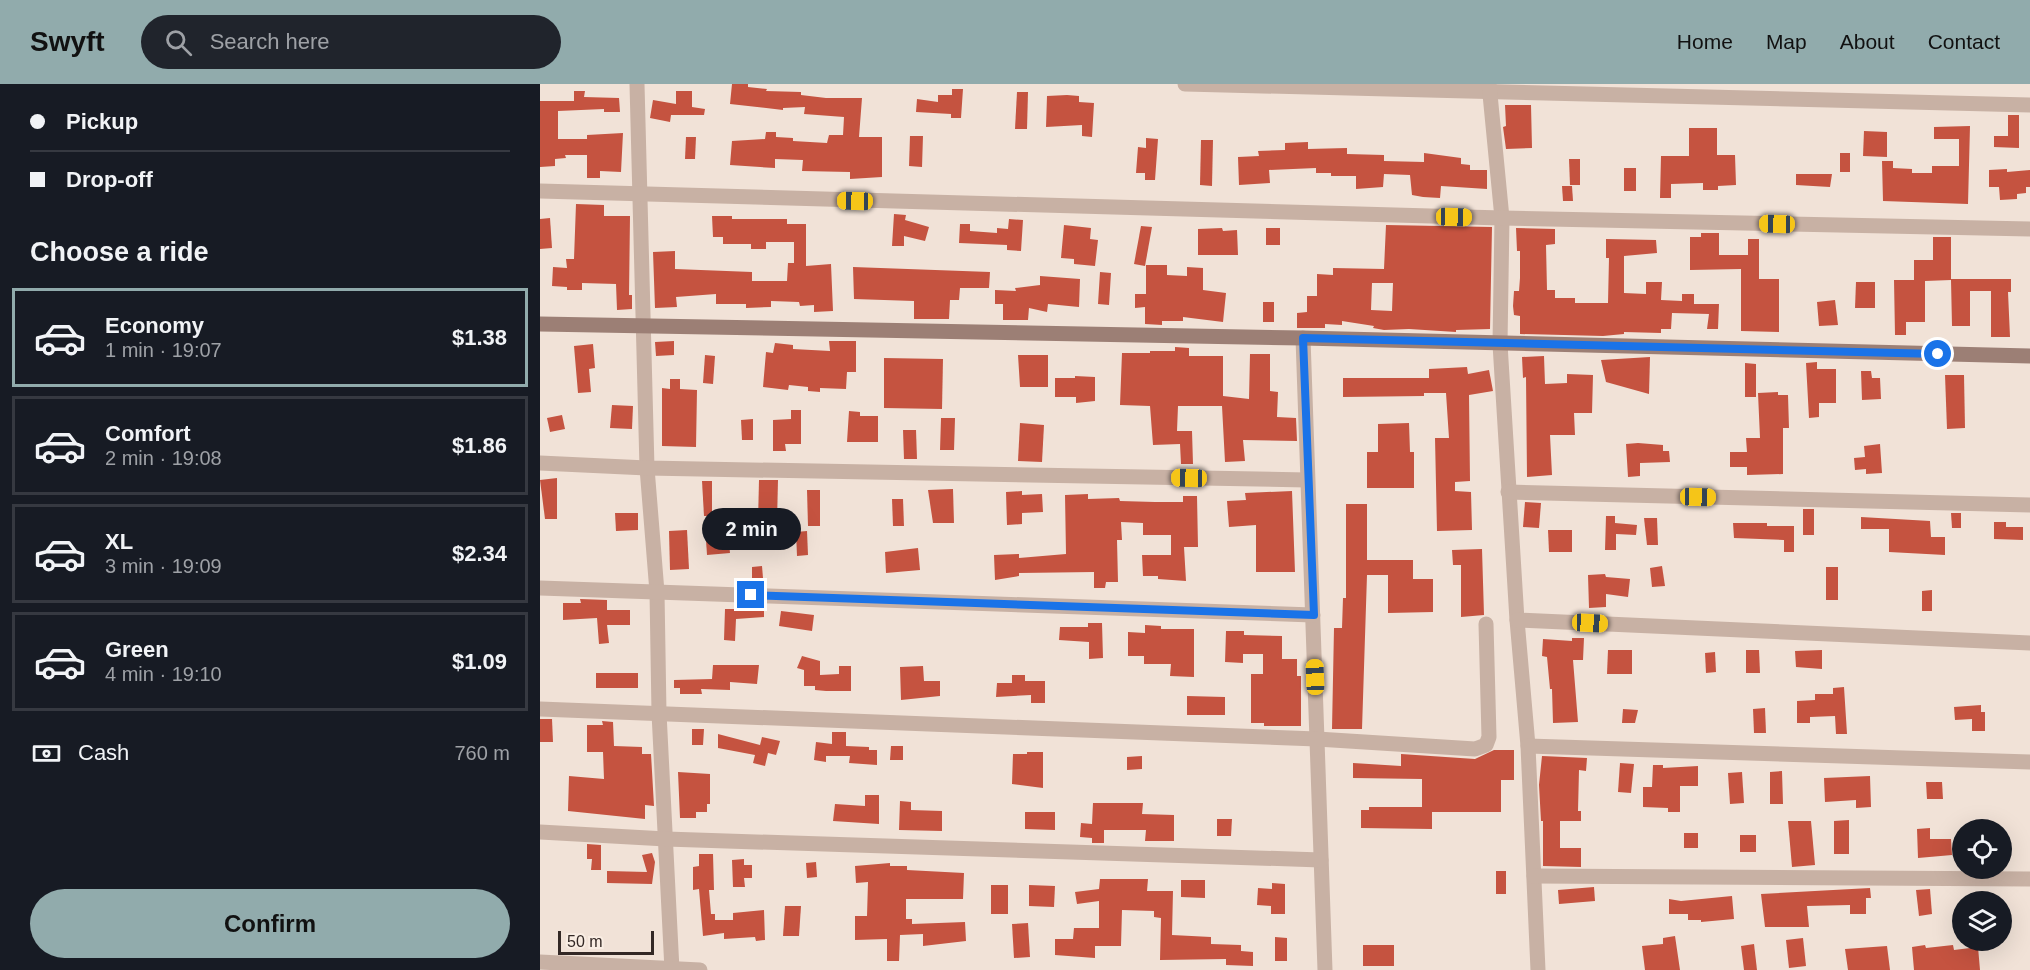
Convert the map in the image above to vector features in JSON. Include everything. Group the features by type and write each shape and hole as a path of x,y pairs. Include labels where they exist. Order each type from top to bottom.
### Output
{"street":[{"path":"637,84 647,468 657,592 659,713 672,969"},
{"path":"1185,84 1490,87 2030,105"},
{"path":"1490,87 1502,219 1500,344 1516,620 1528,746 1538,970"},
{"path":"540,191 1502,219 2030,229"},
{"path":"540,324 1303,338 2030,356"},
{"path":"1303,338 1325,970"},
{"path":"540,463 647,468 1307,480"},
{"path":"1508,492 2030,505"},
{"path":"540,588 1314,615"},
{"path":"1516,620 2030,643"},
{"path":"540,709 1317,739 1475,748 1485,745 1489,737 1486,624"},
{"path":"1528,746 2030,762"},
{"path":"540,832 666,839 1321,860"},
{"path":"1534,876 2030,879"},
{"path":"540,962 700,970"}],"building":[{"path":"732,84 748,84 748,87 767,89 766,91 801,92 801,95 826,98 862,98 859,137 882,137 882,177 850,179 850,172 802,171 803,160 775,159 775,168 730,165 732,141 765,139 766,132 776,132 776,137 793,138 793,141 827,143 829,135 843,135 844,117 804,114 805,107 783,108 783,110 730,104"},
{"path":"952,89 963,89 961,118 951,118 951,114 916,112 917,99 938,102 938,95 952,95"},
{"path":"574,91 585,91 584,97 619,98 620,112 604,112 604,109 558,111 558,139 587,139 587,135 623,133 621,172 600,171 600,178 587,178 587,155 565,155 566,158 555,159 555,166 540,167 540,101 574,101"},
{"path":"676,91 692,91 692,107 705,109 704,115 671,115 670,122 650,118 653,100 676,104"},
{"path":"1017,92 1028,92 1027,129 1015,129"},
{"path":"1047,96 1079,96 1079,102 1094,103 1092,137 1082,136 1082,125 1046,127"},
{"path":"1505,105 1531,105 1532,148 1506,149 1503,127 1506,126"},
{"path":"2008,115 2019,115 2019,148 1994,147 1994,136 2008,136"},
{"path":"1970,126 1968,204 1883,201 1882,161 1893,161 1893,168 1912,169 1912,173 1932,173 1932,166 1959,166 1959,139 1934,139 1934,127"},
{"path":"1689,128 1717,128 1717,155 1735,155 1736,185 1718,186 1718,190 1703,190 1703,183 1671,184 1671,198 1660,198 1661,156 1689,156"},
{"path":"1864,131 1887,132 1887,157 1863,156"},
{"path":"910,136 923,136 922,167 909,166"},
{"path":"686,137 696,137 695,159 685,159"},
{"path":"1146,138 1158,139 1155,180 1145,180 1145,173 1136,173 1138,147 1146,148"},
{"path":"1201,140 1213,140 1212,186 1200,185"},
{"path":"1308,142 1308,149 1347,148 1347,154 1384,155 1384,161 1424,162 1424,153 1461,158 1461,164 1470,165 1470,170 1487,170 1487,189 1441,186 1440,198 1423,197 1412,195 1410,175 1384,174 1383,187 1356,189 1356,176 1331,176 1331,173 1316,173 1316,168 1269,170 1270,183 1239,185 1238,157 1259,156 1258,151 1285,150 1285,143"},
{"path":"1840,153 1850,153 1850,172 1840,172"},
{"path":"1569,159 1580,159 1580,185 1570,185"},
{"path":"1624,168 1636,168 1636,191 1624,191"},
{"path":"2007,169 2007,172 2030,170 2030,187 2026,187 2026,193 2017,194 2017,199 2000,200 1999,187 1989,187 1989,170"},
{"path":"1796,174 1832,174 1830,187 1796,185"},
{"path":"1562,186 1572,186 1573,201 1563,201"},
{"path":"576,204 604,205 604,216 630,216 629,295 632,295 632,309 617,310 616,284 582,283 582,290 567,290 567,287 552,286 553,267 567,268 566,259 574,259"},
{"path":"894,214 906,215 905,220 929,227 925,241 904,236 904,246 892,246"},
{"path":"712,216 732,216 732,219 787,219 787,224 806,224 806,266 831,264 833,311 814,312 814,305 800,306 799,302 771,301 771,307 746,308 746,304 716,304 716,294 676,297 677,307 655,308 653,252 675,251 675,269 752,272 752,281 787,281 788,263 794,263 794,242 766,242 766,249 751,249 751,244 723,244 723,237 713,237"},
{"path":"550,218 552,248 540,249 540,219"},
{"path":"1009,219 1023,220 1021,251 1007,250 1007,245 959,243 960,224 970,224 970,231 997,233 997,228 1008,229"},
{"path":"1064,225 1091,228 1090,239 1098,240 1095,266 1074,264 1074,259 1061,258"},
{"path":"1386,225 1492,227 1490,329 1456,330 1456,332 1384,330 1373,328 1374,326 1342,321 1342,325 1325,324 1325,328 1297,328 1297,313 1307,312 1307,296 1317,296 1317,274 1333,275 1333,268 1384,269","holes":["1372,283 1393,283 1392,311 1371,310"]},
{"path":"1141,226 1152,227 1145,266 1134,264"},
{"path":"1222,228 1223,231 1237,230 1238,255 1198,255 1198,229"},
{"path":"1266,228 1280,228 1280,245 1266,245"},
{"path":"1516,228 1555,229 1555,244 1546,245 1547,290 1555,290 1555,298 1575,298 1575,303 1608,303 1609,258 1606,258 1606,239 1656,240 1657,253 1624,256 1624,293 1646,294 1646,282 1662,282 1661,300 1682,301 1682,294 1694,294 1694,304 1719,304 1718,329 1707,329 1709,314 1672,313 1671,329 1661,329 1661,333 1624,332 1624,334 1603,336 1520,334 1520,316 1514,315 1513,306 1514,291 1519,291 1520,278 1520,251 1517,251"},
{"path":"1701,233 1719,233 1719,255 1748,255 1748,239 1759,239 1759,279 1779,279 1779,332 1741,331 1741,269 1690,270 1690,237 1701,237"},
{"path":"1933,237 1951,237 1951,279 2011,279 2011,292 2008,292 2010,337 1991,337 1991,291 1970,291 1970,326 1952,326 1951,280 1925,281 1925,322 1906,322 1906,335 1895,335 1894,280 1914,280 1914,260 1933,260"},
{"path":"1146,265 1167,265 1167,275 1187,276 1187,267 1203,268 1203,290 1226,293 1223,322 1183,317 1183,321 1162,321 1162,325 1145,324 1145,307 1135,308 1135,294 1146,294"},
{"path":"853,267 990,272 989,288 960,288 959,300 950,300 949,319 914,319 914,301 854,299"},
{"path":"1100,272 1111,273 1109,305 1098,304"},
{"path":"1040,276 1080,279 1079,307 1048,304 1047,312 1029,308 1028,320 1003,320 1003,304 995,304 995,290 1016,291 1015,288 1040,285"},
{"path":"1856,282 1875,282 1875,308 1855,308"},
{"path":"1835,300 1838,325 1819,326 1817,302"},
{"path":"1263,302 1274,302 1274,322 1263,322"},
{"path":"674,341 674,355 656,356 655,342"},
{"path":"829,341 856,341 856,372 847,372 846,389 820,388 820,392 808,391 808,387 789,385 788,390 763,387 766,352 773,353 775,343 793,345 793,349 830,351"},
{"path":"593,344 595,368 589,369 591,392 578,393 574,346"},
{"path":"1175,347 1189,348 1189,356 1223,356 1223,396 1249,399 1250,354 1270,354 1270,391 1278,392 1277,417 1296,418 1297,441 1243,440 1245,461 1225,462 1222,406 1178,406 1177,431 1192,431 1193,464 1181,464 1180,444 1153,445 1150,406 1120,405 1122,353 1175,351"},
{"path":"705,355 715,356 713,384 703,383"},
{"path":"1018,355 1048,355 1048,387 1020,387"},
{"path":"1544,356 1545,384 1567,383 1567,374 1593,375 1592,413 1574,413 1575,435 1550,435 1552,475 1527,477 1526,377 1523,378 1522,357"},
{"path":"1650,357 1649,394 1606,382 1601,360"},
{"path":"884,358 943,359 942,409 884,408"},
{"path":"1817,362 1817,369 1836,369 1836,403 1819,403 1819,417 1809,418 1806,363"},
{"path":"1745,363 1756,364 1756,397 1745,397"},
{"path":"1467,367 1468,374 1489,370 1493,391 1469,395 1470,481 1455,482 1455,491 1471,492 1472,530 1437,531 1435,438 1449,438 1446,393 1424,393 1424,396 1343,397 1343,378 1429,378 1429,369"},
{"path":"1861,371 1871,371 1872,378 1880,378 1881,399 1862,400"},
{"path":"1945,375 1964,375 1965,428 1947,429"},
{"path":"1075,376 1095,377 1095,401 1076,403 1076,397 1055,397 1055,378 1075,378"},
{"path":"670,379 680,379 680,389 697,390 696,447 662,446 662,388 670,389"},
{"path":"1778,392 1778,395 1788,395 1789,428 1783,428 1783,474 1747,475 1747,467 1730,467 1730,452 1747,452 1746,438 1760,438 1758,393"},
{"path":"612,405 633,406 632,429 610,428"},
{"path":"791,410 801,410 801,444 785,444 786,451 773,451 773,420 791,419"},
{"path":"849,411 860,412 860,416 878,416 878,442 847,442"},
{"path":"562,415 565,429 550,432 547,418"},
{"path":"941,418 955,418 954,450 940,450"},
{"path":"753,419 753,440 742,440 741,420"},
{"path":"1020,423 1044,425 1042,462 1018,461"},
{"path":"1409,423 1410,452 1414,452 1414,488 1367,488 1367,452 1378,452 1378,424"},
{"path":"903,430 916,430 917,459 904,459"},
{"path":"1626,444 1663,445 1663,451 1669,451 1670,462 1640,463 1640,476 1628,477"},
{"path":"1880,444 1882,473 1866,474 1866,469 1855,470 1854,458 1865,457 1864,446"},
{"path":"557,478 557,519 545,519 540,480"},
{"path":"759,480 778,480 777,522 758,522"},
{"path":"702,481 712,481 712,516 704,516"},
{"path":"953,489 954,523 933,523 928,490"},
{"path":"807,490 820,490 820,526 808,526"},
{"path":"1022,491 1022,495 1042,494 1043,512 1022,513 1022,524 1007,525 1006,492"},
{"path":"1292,491 1295,572 1256,572 1256,525 1229,527 1227,501 1246,500 1245,493"},
{"path":"1088,494 1088,499 1119,498 1120,501 1155,502 1183,502 1183,496 1197,496 1198,547 1184,547 1186,581 1143,576 1142,555 1171,555 1171,535 1143,535 1143,523 1121,522 1122,540 1117,540 1118,582 1106,582 1105,588 1094,588 1094,572 1019,573 1019,576 995,580 994,555 1019,554 1019,558 1066,554 1065,495"},
{"path":"892,499 903,499 904,526 893,526"},
{"path":"1525,502 1541,503 1539,528 1523,527"},
{"path":"1346,504 1367,504 1367,560 1413,560 1413,579 1433,579 1433,612 1388,613 1388,575 1367,575 1362,729 1332,729 1334,628 1342,628 1343,598 1346,598"},
{"path":"1803,509 1814,509 1814,535 1803,535"},
{"path":"615,513 638,513 638,530 616,531"},
{"path":"1951,513 1961,513 1961,528 1952,528"},
{"path":"1606,516 1615,516 1615,523 1637,525 1636,535 1616,534 1616,550 1605,550"},
{"path":"1861,517 1930,521 1931,537 1945,537 1945,555 1889,552 1889,529 1861,529"},
{"path":"1644,518 1657,518 1658,545 1647,545"},
{"path":"1994,522 2006,522 2006,527 2023,527 2023,540 1994,539"},
{"path":"1733,523 1794,526 1794,552 1784,552 1784,540 1734,538"},
{"path":"727,524 730,553 707,555 705,525"},
{"path":"687,530 689,569 670,570 669,531"},
{"path":"1548,530 1572,530 1572,552 1549,552"},
{"path":"807,531 808,555 797,556 796,532"},
{"path":"918,548 920,570 886,573 885,552"},
{"path":"1482,549 1484,615 1461,617 1461,565 1453,565 1452,550"},
{"path":"762,566 763,578 752,579 752,567"},
{"path":"1662,566 1665,586 1652,587 1650,568"},
{"path":"1826,567 1838,567 1838,600 1826,600"},
{"path":"1605,574 1606,577 1630,579 1628,597 1606,594 1606,607 1589,608 1588,575"},
{"path":"1932,590 1932,611 1922,611 1922,591"},
{"path":"580,599 607,600 607,610 630,610 630,625 607,625 609,643 599,644 597,618 563,620 563,603 581,603"},
{"path":"738,605 749,605 749,609 764,609 764,617 736,619 735,641 724,640 725,609 738,609"},
{"path":"781,611 814,615 812,631 779,626"},
{"path":"1088,623 1102,623 1103,658 1089,659 1089,642 1059,640 1060,627 1088,627"},
{"path":"1145,625 1161,626 1161,629 1194,629 1194,677 1170,676 1171,664 1144,664 1144,656 1128,656 1128,632 1145,633"},
{"path":"1226,631 1244,631 1244,635 1282,636 1282,659 1297,659 1297,676 1301,676 1301,726 1264,726 1264,723 1251,723 1251,674 1263,674 1263,654 1243,654 1243,663 1225,662"},
{"path":"1572,638 1584,638 1583,660 1573,660 1578,722 1553,723 1552,689 1550,689 1547,657 1542,656 1543,639 1572,641"},
{"path":"1608,650 1632,650 1632,674 1607,674"},
{"path":"1746,650 1759,650 1760,673 1746,673"},
{"path":"1822,650 1822,669 1796,667 1795,651"},
{"path":"1715,652 1716,672 1706,673 1705,653"},
{"path":"802,656 820,661 820,675 839,674 839,666 851,666 851,691 815,690 815,686 804,686 804,670 797,668"},
{"path":"713,665 759,665 757,684 730,682 730,690 701,689 702,694 680,694 680,688 674,688 674,680 712,679"},
{"path":"923,666 924,681 940,681 940,696 901,700 900,667"},
{"path":"596,673 638,673 638,688 596,688"},
{"path":"1012,675 1025,675 1025,681 1045,681 1045,703 1031,703 1031,695 996,697 997,683 1012,683"},
{"path":"1844,687 1847,734 1836,734 1835,716 1810,717 1810,723 1797,723 1797,701 1815,700 1815,694 1833,694 1833,688"},
{"path":"1187,696 1225,697 1225,715 1187,715"},
{"path":"1981,705 1981,712 1985,712 1985,731 1972,731 1972,719 1955,720 1954,707"},
{"path":"1765,708 1766,733 1754,733 1753,709"},
{"path":"1623,709 1638,710 1635,723 1622,723"},
{"path":"540,719 552,719 553,742 540,742"},
{"path":"602,721 613,722 614,746 642,747 642,754 651,754 654,806 645,805 645,819 568,811 569,776 604,779 603,752 587,752 587,725 603,725"},
{"path":"692,729 704,729 703,745 692,745"},
{"path":"832,732 846,732 846,746 869,747 869,750 877,750 877,765 849,763 850,756 826,756 826,762 814,760 816,742 832,744"},
{"path":"718,734 760,745 762,737 780,741 776,755 768,753 765,766 753,763 755,755 718,748"},
{"path":"891,746 903,746 903,760 890,760"},
{"path":"1494,750 1514,750 1514,780 1501,780 1501,812 1432,812 1432,829 1361,828 1361,810 1369,810 1369,807 1422,807 1422,779 1353,778 1353,763 1401,766 1401,754 1475,759"},
{"path":"1027,752 1043,752 1043,788 1012,784 1013,754 1027,754"},
{"path":"1142,756 1142,769 1127,770 1127,757"},
{"path":"1542,756 1587,758 1586,771 1579,770 1578,811 1581,811 1581,821 1560,821 1560,848 1581,848 1581,867 1543,866 1543,821 1541,821 1539,785"},
{"path":"1620,763 1634,764 1631,793 1618,792"},
{"path":"1653,765 1663,765 1663,768 1698,766 1698,786 1680,786 1680,812 1668,812 1668,808 1643,807 1643,787 1652,787"},
{"path":"1782,771 1783,804 1770,804 1770,772"},
{"path":"678,772 710,774 710,804 707,804 707,812 696,812 696,818 680,818"},
{"path":"1742,772 1744,803 1730,804 1728,773"},
{"path":"1870,776 1871,807 1856,808 1856,800 1825,802 1824,778"},
{"path":"1926,782 1942,782 1943,799 1927,799"},
{"path":"865,795 879,795 879,824 833,821 835,804 865,806"},
{"path":"900,801 911,802 911,810 942,811 942,831 899,830"},
{"path":"1093,803 1143,803 1142,814 1174,815 1174,841 1145,841 1146,830 1104,830 1104,843 1092,843 1092,838 1080,837 1081,823 1092,824"},
{"path":"1025,812 1055,812 1055,830 1025,829"},
{"path":"1217,819 1232,819 1231,836 1217,836"},
{"path":"1849,820 1849,854 1834,854 1834,821"},
{"path":"1788,821 1811,821 1815,865 1792,867"},
{"path":"1930,828 1930,839 1951,839 1952,855 1918,858 1917,829"},
{"path":"1684,833 1698,833 1698,848 1684,848"},
{"path":"1740,835 1756,835 1756,852 1740,852"},
{"path":"587,844 601,845 601,870 591,870 592,859 587,859"},
{"path":"652,853 655,862 652,884 607,883 607,871 647,872 642,855"},
{"path":"699,854 713,854 714,890 709,890 711,914 715,914 715,920 733,920 733,913 764,910 765,940 756,941 755,937 724,939 724,933 703,936 699,889 693,890 693,867 699,866"},
{"path":"744,859 744,865 752,865 752,878 744,878 745,887 733,887 732,860"},
{"path":"816,862 817,877 807,878 806,863"},
{"path":"890,863 890,866 907,866 907,870 964,873 963,899 906,899 906,919 912,919 912,924 965,922 966,941 923,946 923,934 900,935 899,961 887,961 887,939 855,940 855,916 867,916 868,882 856,883 855,866"},
{"path":"1496,871 1506,871 1506,894 1496,894"},
{"path":"1100,879 1148,879 1147,891 1173,891 1172,935 1211,937 1211,944 1241,945 1241,951 1253,952 1253,966 1226,965 1226,959 1160,960 1161,918 1154,917 1154,911 1122,910 1121,946 1095,946 1095,958 1055,955 1055,939 1073,939 1074,928 1099,928 1099,901 1077,904 1075,892 1099,889"},
{"path":"1181,880 1205,880 1205,898 1181,897"},
{"path":"1272,883 1285,884 1285,914 1271,914 1271,906 1257,905 1258,888 1272,889"},
{"path":"991,885 1008,885 1008,914 991,914"},
{"path":"1029,885 1055,886 1054,907 1029,906"},
{"path":"1594,887 1595,901 1559,904 1558,890"},
{"path":"1870,888 1871,898 1866,898 1866,914 1850,914 1850,905 1807,906 1809,927 1765,927 1761,894"},
{"path":"1930,889 1932,914 1919,916 1916,890"},
{"path":"1732,896 1734,919 1701,922 1701,920 1688,920 1688,914 1669,914 1669,899 1681,901"},
{"path":"785,906 801,906 799,936 783,936"},
{"path":"1028,923 1030,957 1014,958 1012,924"},
{"path":"1675,936 1680,970 1645,970 1642,946 1663,944 1663,938"},
{"path":"1275,937 1287,938 1287,961 1275,961"},
{"path":"1803,938 1806,966 1789,968 1786,940"},
{"path":"1754,944 1757,970 1744,970 1741,946"},
{"path":"1363,945 1394,945 1394,966 1363,966"},
{"path":"1952,945 1952,951 1978,951 1980,970 1914,970 1912,947"},
{"path":"1887,946 1890,970 1848,970 1845,949"}],"route":[{"path":"751,595 1314,615 1303,338 1938,354"}]}
